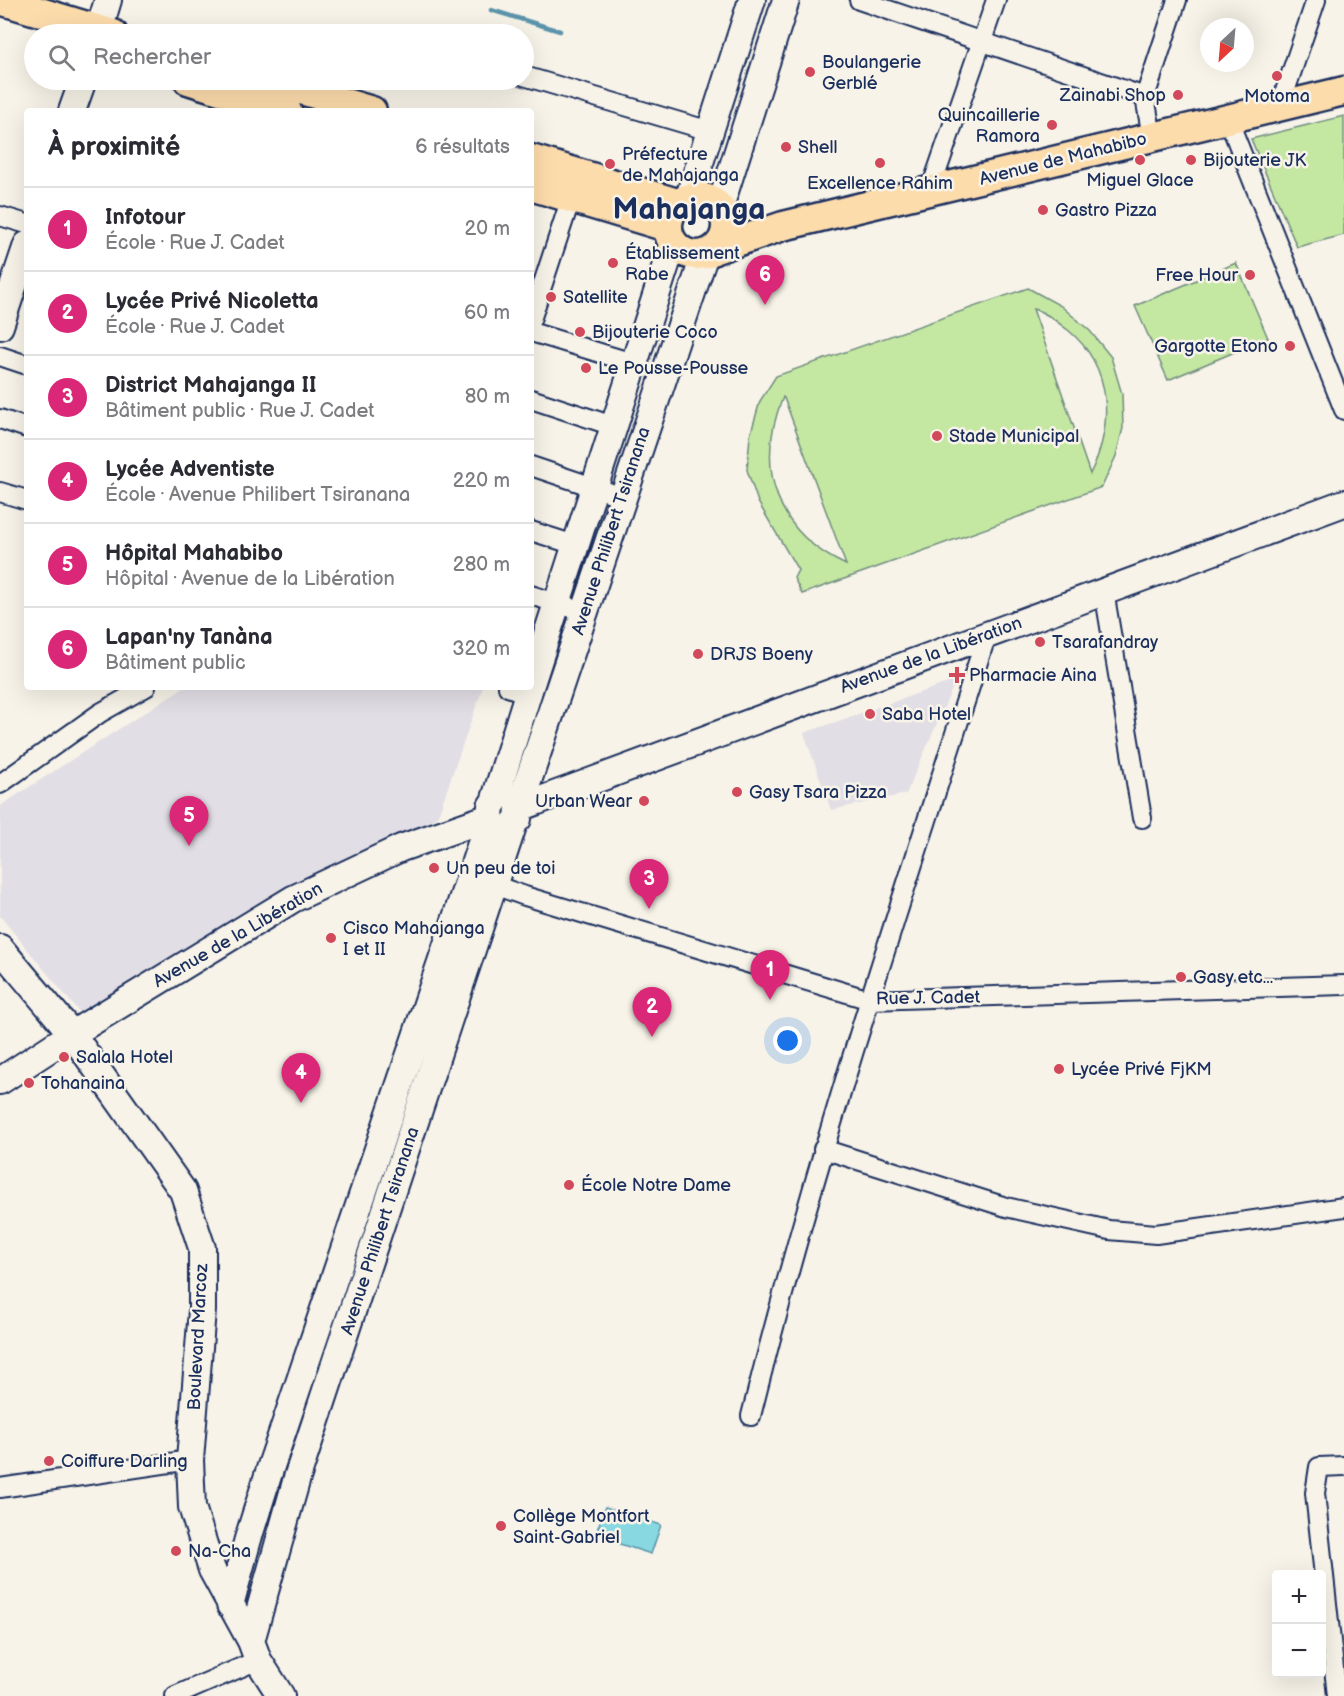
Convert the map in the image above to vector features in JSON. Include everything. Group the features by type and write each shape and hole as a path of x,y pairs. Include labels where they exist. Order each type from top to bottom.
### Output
{"main road":[{"path":"0,0 73,24"},
{"path":"103,24 108,0"},
{"name":"Avenue Philibert Tsiranana","path":"534,661 556,603 594,486 676,218 710,130 753,0"},
{"path":"676,218 682,251 693,255 710,252 723,240 727,229 723,212 786,0"},
{"path":"0,18 24,26"},
{"path":"73,108 79,90"},
{"path":"228,90 271,101 342,108"},
{"name":"Avenue de Mahabibo","path":"710,252 783,226 1344,91"},
{"path":"534,160 676,218"},
{"path":"534,187 571,198 676,218"},
{"path":"676,218 700,196 711,200 723,212 783,226"},
{"name":"Avenue Philibert Tsiranana","path":"230,1605 270,1469 322,1314 504,813 584,612 662,380 710,252"},
{"path":"8,308 24,255"},
{"name":"Avenue de la Libération","path":"0,1081 72,1034 293,899 401,848 504,813 1344,503"},
{"name":"Avenue Philibert Tsiranana","path":"255,1651 297,1478 494,885 524,690"},
{"name":"Boulevard Marcoz","path":"0,948 72,1034 183,1191 202,1248 202,1310 190,1460 192,1507 212,1570 281,1696"},
{"path":"322,1314 349,1324"},
{"path":"270,1469 297,1478"},
{"path":"201,1538 232,1545 248,1539"}],"street":[{"path":"860,0 1145,97"},
{"path":"930,191 996,0"},
{"path":"1152,137 1145,97 1177,0"},
{"path":"1280,106 1316,0"},
{"path":"534,79 710,130"},
{"path":"1228,119 1344,410"},
{"path":"534,300 538,273 571,198"},
{"path":"0,216 24,223"},
{"path":"534,333 632,366 662,380"},
{"path":"0,356 24,364"},
{"path":"534,400 613,426"},
{"path":"0,419 24,427"},
{"path":"534,467 623,497"},
{"path":"0,492 24,499"},
{"path":"534,532 575,545"},
{"path":"1104,591 1142,818"},
{"path":"534,596 584,612"},
{"path":"751,1416 779,1304 823,1149 987,633"},
{"path":"0,784 100,713 141,690"},
{"name":"Rue J. Cadet","path":"494,885 870,1000 1344,984"},
{"path":"823,1149 1006,1208 1109,1230 1156,1234 1344,1207"},
{"path":"0,1488 190,1460"},
{"path":"1338,1696 1315,1493 1320,1467 1344,1466"},
{"path":"175,1696 255,1651"}],"shaded area":[{"path":"956,680 906,794 831,810 804,733"},
{"path":"179,690 482,690 437,818 317,874 80,1013 0,916 0,806"}],"green space":[{"path":"1344,116 1344,235 1297,247 1251,139"},
{"path":"1236,263 1268,338 1168,380 1135,306"},
{"name":"Stade Municipal","path":"1028,288 1061,306 1090,331 1111,357 1122,394 1123,428 1116,456 1102,487 802,594 794,578 798,570 758,502 747,470 750,436 760,401 776,376","holes":["1033,309 1056,321 1083,345 1094,361 1101,379 1105,398 1103,436 1090,474","784,398 846,565 822,552 803,535 788,517 777,496 772,473 771,449 775,423"]}],"water":[{"path":"605,1507 661,1525 651,1554 595,1536"}],"waterway":[{"path":"491,10 560,31"}],"place":[{"name":"Boulangerie Gerblé","path":"810,72"},
{"name":"Motoma","path":"1277,76"},
{"name":"Zainabi Shop","path":"1178,95"},
{"name":"Quincaillerie Ramora","path":"1052,125"},
{"name":"Shell","path":"786,147"},
{"name":"Miguel Glace","path":"1140,160"},
{"name":"Bijouterie JK","path":"1191,160"},
{"name":"Excellence Rahim","path":"880,163"},
{"name":"Préfecture de Mahajanga","path":"610,164"},
{"name":"Gastro Pizza","path":"1043,210"},
{"name":"Établissement Rabe","path":"613,263"},
{"name":"Free Hour","path":"1250,275"},
{"name":"Satellite","path":"551,297"},
{"name":"Lapan'ny Tanàna","path":"765,305"},
{"name":"Bijouterie Coco","path":"580,332"},
{"name":"Gargotte Etono","path":"1290,346"},
{"name":"Le Pousse-Pousse","path":"586,368"},
{"name":"Stade Municipal","path":"937,436"},
{"name":"Tsarafandray","path":"1040,642"},
{"name":"DRJS Boeny","path":"698,654"},
{"name":"Pharmacie Aina","path":"957,675"},
{"name":"Saba Hotel","path":"870,714"},
{"name":"Gasy Tsara Pizza","path":"737,792"},
{"name":"Urban Wear","path":"644,801"},
{"name":"Hôpital Mahabibo","path":"189,846"},
{"name":"Un peu de toi","path":"434,868"},
{"name":"District Mahajanga II","path":"649,909"},
{"name":"Cisco Mahajanga I et II","path":"331,938"},
{"name":"Gasy etc...","path":"1181,977"},
{"name":"Infotour","path":"770,1000"},
{"name":"Lycée Privé Nicoletta","path":"652,1037"},
{"name":"Salala Hotel","path":"64,1057"},
{"name":"Lycée Privé FjKM","path":"1059,1069"},
{"name":"Tohanaina","path":"29,1083"},
{"name":"Lycée Adventiste","path":"301,1103"},
{"name":"École Notre Dame","path":"569,1185"},
{"name":"Coiffure Darling","path":"49,1461"},
{"name":"Collège Montfort Saint-Gabriel","path":"501,1526"},
{"name":"Na-Cha","path":"176,1551"}],"district":[{"name":"Mahajanga","path":"689,210"}]}
